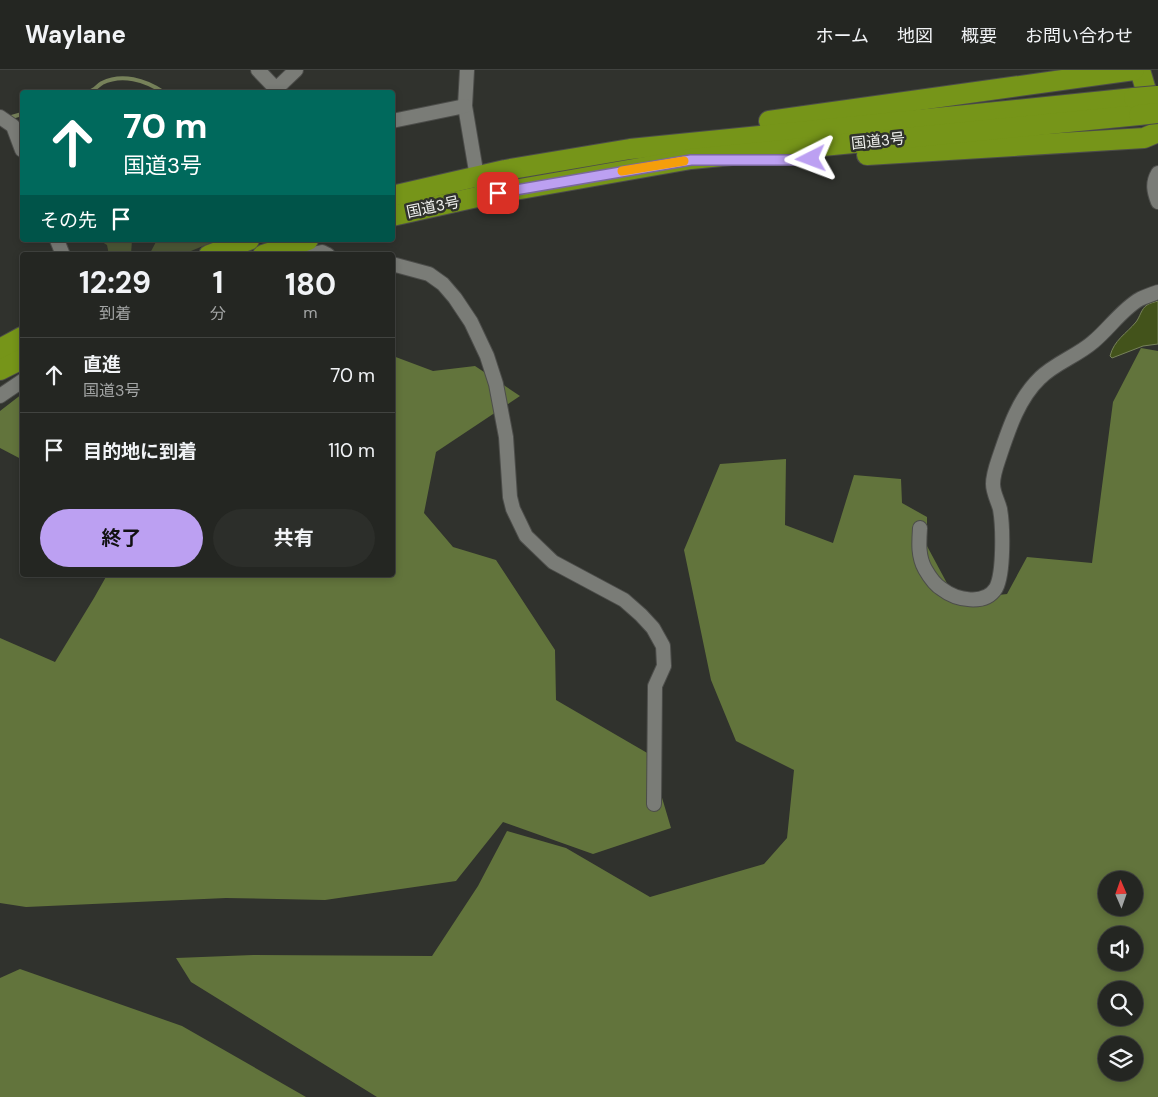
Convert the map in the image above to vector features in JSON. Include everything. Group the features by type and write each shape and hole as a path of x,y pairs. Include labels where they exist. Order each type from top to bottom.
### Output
{"highway":[{"path":"689,151 752,123 1134,70"},
{"path":"689,151 793,160 1144,138 1158,132 1140,70"},
{"name":"国道3号","path":"395,215 689,151 798,131 1149,103"},
{"name":"国道3号","path":"395,195 505,170 630,149 689,151"},
{"path":"217,252 244,242"},
{"path":"272,252 302,242"},
{"path":"0,349 20,338"},
{"path":"0,370 20,360"}],"street":[{"path":"258,70 276,90"},
{"path":"278,90 296,70"},
{"path":"467,70 465,106 477,177 486,195"},
{"path":"395,120 465,106"},
{"path":"0,117 13,126 20,145"},
{"path":"1158,173 1154,182 1154,190 1158,202"},
{"path":"395,265 429,274 443,284 471,322 487,356 496,384 506,437 510,497 513,509 526,536 553,562 624,600 653,628 662,646 664,666 655,686 654,804"},
{"path":"920,528 919,549 921,559 925,570 940,589 966,599 988,597 996,588 1001,568 1000,508 995,497 993,484 995,469 1015,414 1023,399 1040,377 1081,352 1140,299 1158,292"},
{"path":"0,396 20,382"}],"shaded area":[{"path":"102,242 132,242 131,252 108,252 107,245"},
{"path":"156,242 213,242 188,252 151,252"},
{"path":"1158,301 1158,344 1143,346 1112,358 1110,356 1114,346 1136,322 1143,309 1148,304"},
{"path":"1141,348 1158,351 1158,1097 377,1097 191,982 176,958 253,955 432,956 478,886 507,831 566,848 650,897 764,864 787,838 794,770 736,741 711,680 684,550 720,464 786,459 785,525 833,543 854,475 901,479 902,503 927,517 927,546 956,600 1007,594 1027,557 1092,563 1113,402"},
{"path":"395,357 433,371 475,366 520,396 436,452 424,513 453,547 496,560 555,650 556,700 649,754 671,828 593,854 503,822 456,881 325,900 226,898 26,907 0,903 0,638 55,662 106,577 395,577"},
{"path":"20,396 20,458 0,448 0,411"},
{"path":"20,969 182,1026 306,1097 0,1097 0,978"}],"waterway":[{"path":"94,90 102,83 117,78 141,81 160,90"},
{"path":"8,118 20,115"}],"slow traffic":[{"path":"622,171 684,161"}],"route":[{"path":"498,193 691,160 811,159"}]}
